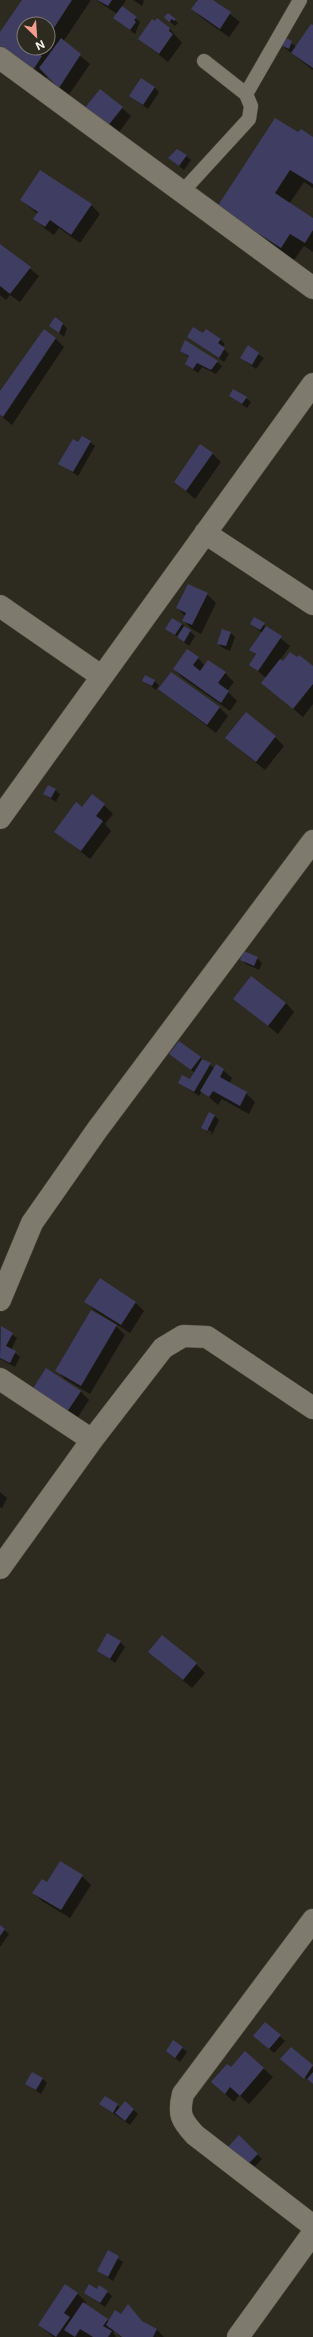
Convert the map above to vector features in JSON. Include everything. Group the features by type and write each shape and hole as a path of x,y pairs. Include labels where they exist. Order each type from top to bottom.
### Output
{"street":[{"path":"0,58 312,284"},
{"path":"0,818 313,384"},
{"path":"205,533 313,604"},
{"path":"0,606 101,676"},
{"path":"0,1300 32,1223 97,1130 313,841"},
{"path":"0,1568 92,1440 163,1348 183,1336 207,1337 313,1408"},
{"path":"0,1378 92,1440"},
{"path":"313,1920 183,2094 179,2109 184,2124 195,2135 313,2226"},
{"path":"238,2337 313,2233"}],"lane":[{"path":"246,94 300,0"},
{"path":"183,191 249,119 250,106 246,94 204,60"}],"building":[{"path":"22,0 72,0 56,25 56,16 16,16 16,56 42,56 30,75 0,55 0,32"},
{"path":"97,0 112,0 108,6"},
{"path":"198,0 213,0 231,12 220,29 191,9"},
{"path":"122,6 137,17 134,20 136,22 130,30 113,18"},
{"path":"168,13 176,19 174,21 172,19 169,22 164,17"},
{"path":"157,18 170,28 169,31 173,34 159,54 138,39 152,19 155,21"},
{"path":"311,24 313,25 313,68 291,53"},
{"path":"284,37 292,41 289,49 280,45"},
{"path":"61,38 81,54 59,88 39,68 48,56 56,56 56,45"},
{"path":"141,78 155,87 143,105 129,96"},
{"path":"100,89 123,107 107,127 84,109"},
{"path":"275,118 298,132 301,129 313,137 313,184 290,170 275,193 313,218 313,230 305,243 290,234 281,248 217,207"},
{"path":"177,149 187,155 179,166 168,158"},
{"path":"40,170 92,204 71,235 50,220 45,227 33,219 38,212 20,200"},
{"path":"0,244 31,267 10,294 0,286"},
{"path":"55,317 63,323 59,333 49,326"},
{"path":"193,327 203,333 206,329 221,339 218,343 225,348 219,358 187,337"},
{"path":"44,329 56,338 3,417 0,415 0,391"},
{"path":"185,340 218,361 211,370 197,363 193,369 185,364 189,356 180,351"},
{"path":"248,345 259,353 252,365 240,358"},
{"path":"233,389 247,397 242,404 229,396"},
{"path":"82,436 91,441 73,472 58,464 73,439 78,442"},
{"path":"200,444 213,453 186,491 174,482"},
{"path":"188,584 208,593 192,625 182,621 186,613 176,608"},
{"path":"254,617 265,623 260,630 250,624"},
{"path":"172,618 182,624 175,635 165,629"},
{"path":"184,626 191,630 184,642 177,637"},
{"path":"266,626 282,636 258,671 249,665 256,654 249,650"},
{"path":"222,629 231,632 226,646 217,644"},
{"path":"187,649 199,657 193,665 200,671 208,660 226,672 218,683 229,691 221,703 173,669"},
{"path":"290,652 297,657 299,655 313,666 313,684 293,709 261,683 280,659 283,661"},
{"path":"171,672 220,707 207,725 158,689"},
{"path":"145,675 155,680 152,686 142,681"},
{"path":"246,712 276,736 256,762 225,738"},
{"path":"48,785 56,789 51,798 43,794"},
{"path":"92,794 105,804 96,816 103,821 81,851 54,832 76,802 82,807"},
{"path":"244,951 258,957 254,966 240,960"},
{"path":"251,976 286,1003 268,1026 233,999"},
{"path":"179,1041 201,1057 191,1070 169,1054"},
{"path":"202,1059 211,1063 194,1092 178,1083 182,1075 190,1079"},
{"path":"216,1064 224,1069 220,1077 247,1092 240,1106 213,1091 209,1097 200,1091"},
{"path":"209,1112 215,1115 207,1131 201,1128"},
{"path":"100,1278 136,1302 121,1325 84,1302"},
{"path":"91,1310 117,1325 81,1386 55,1371"},
{"path":"1,1326 13,1333 6,1346 16,1351 10,1363 0,1358"},
{"path":"46,1368 81,1391 67,1412 32,1390"},
{"path":"107,1633 121,1641 110,1659 97,1651"},
{"path":"162,1635 197,1663 183,1680 148,1652"},
{"path":"60,1861 83,1875 61,1910 32,1893 42,1879 47,1882"},
{"path":"0,1925 5,1929 0,1936"},
{"path":"265,2022 281,2035 269,2049 253,2036"},
{"path":"173,2040 183,2047 175,2058 166,2051"},
{"path":"291,2047 313,2065 304,2079 280,2059"},
{"path":"245,2051 264,2068 240,2096 230,2087 225,2094 211,2082 227,2064 231,2067"},
{"path":"32,2072 43,2078 36,2090 25,2084"},
{"path":"313,2072 313,2084 307,2079"},
{"path":"105,2096 118,2104 113,2113 99,2104"},
{"path":"125,2101 134,2109 125,2121 115,2113"},
{"path":"239,2135 258,2154 247,2165 228,2147"},
{"path":"108,2250 119,2256 108,2277 97,2271"},
{"path":"65,2284 78,2293 64,2313 70,2317 56,2337 38,2325"},
{"path":"89,2284 97,2289 99,2285 108,2291 100,2303 84,2293"},
{"path":"83,2302 108,2319 103,2326 112,2331 108,2337 93,2337 80,2329 75,2337 64,2330"},
{"path":"128,2304 142,2321 157,2329 153,2337 122,2337 106,2325 115,2310 121,2314"}]}
